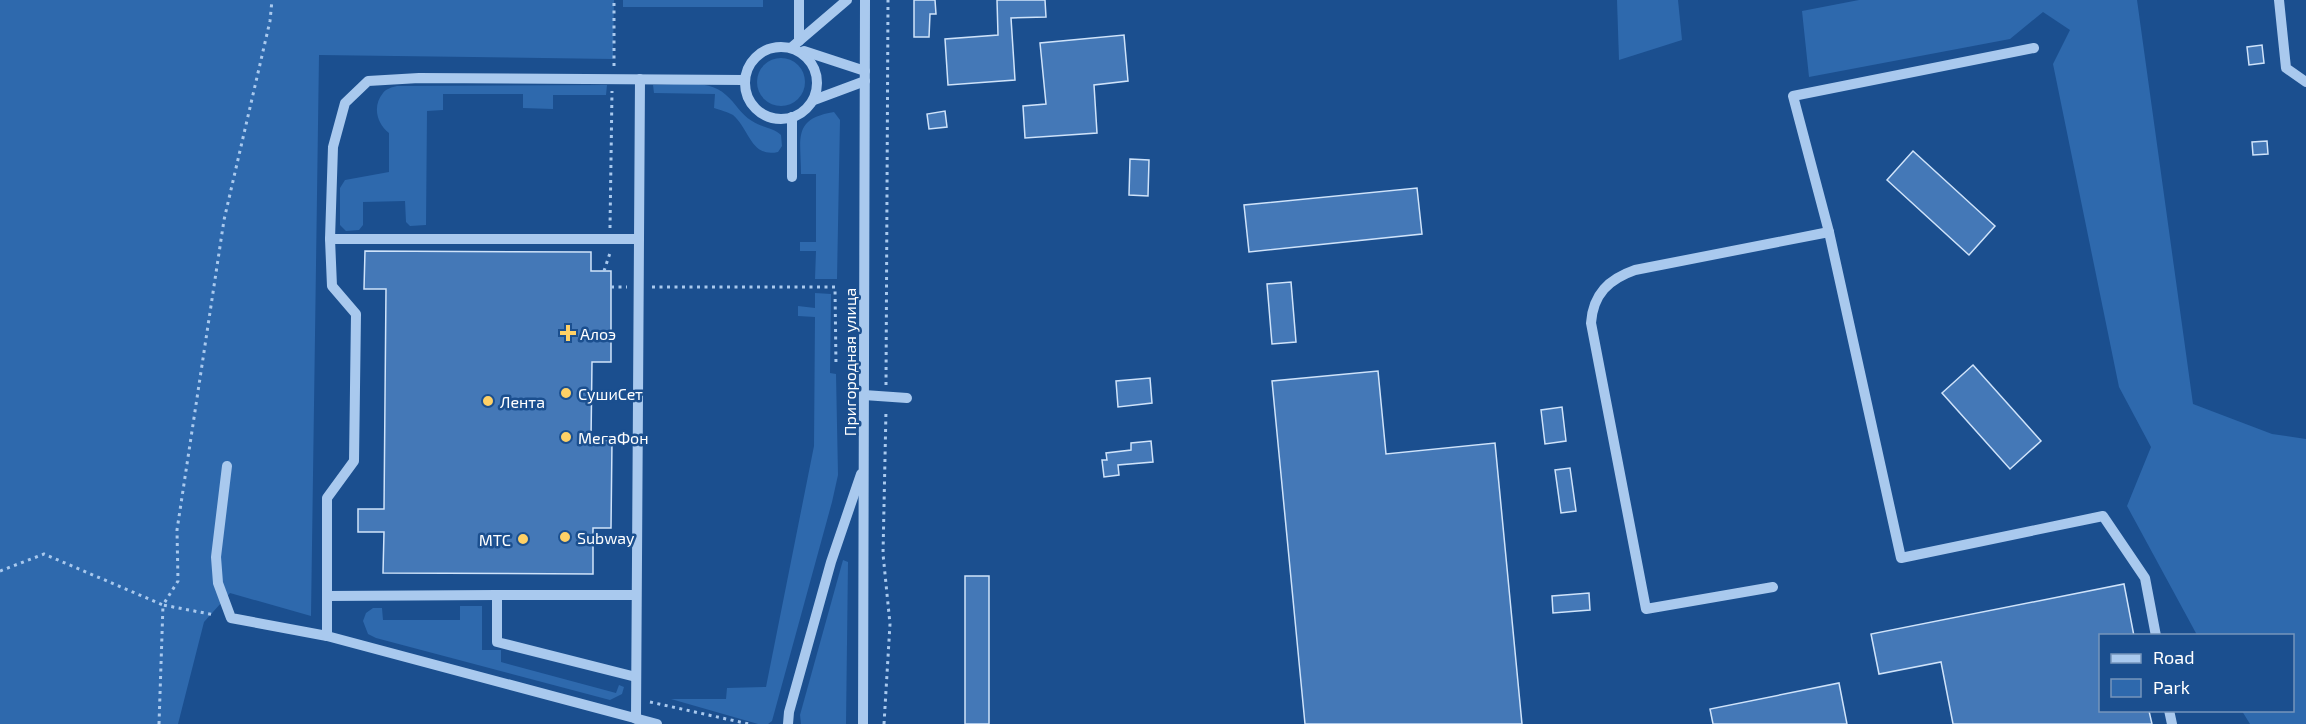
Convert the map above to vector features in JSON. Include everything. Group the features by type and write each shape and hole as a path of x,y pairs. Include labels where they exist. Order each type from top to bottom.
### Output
{"street":[{"path":"799,0 795,44 810,60 818,81 814,100"},
{"path":"795,44 847,0"},
{"name":"Пригородная улица","path":"862,724 865,0"},
{"path":"2279,0 2286,68 2306,82"},
{"path":"795,44 865,76 814,100 800,114 781,120 762,115 748,100 744,80 751,59 770,46 795,44"},
{"path":"2034,48 1793,96 1829,232 1901,558 2103,516 2145,578 2156,634"},
{"path":"327,636 327,498 354,461 356,314 332,286 330,239 333,147 345,104 368,81 419,78 744,80"},
{"path":"636,719 640,79"},
{"path":"792,117 792,177"},
{"path":"1773,587 1646,609 1591,323 1592,312 1595,300 1608,285 1619,276 1635,270 1829,232"},
{"path":"330,239 639,239"},
{"path":"864,396 907,398"},
{"path":"227,465 216,557 218,583 231,618 327,636 657,724"},
{"path":"788,724 789,712 831,562 864,465"},
{"path":"498,595 498,642 636,677"},
{"path":"327,596 636,595"}],"path":[{"path":"159,724 163,605 178,581 177,530 224,220 270,21 272,0"},
{"path":"604,271 610,252 614,0"},
{"path":"884,724 890,624 883,554 888,0"},
{"path":"611,286 835,287 836,366"},
{"path":"0,571 45,554 163,605 231,618"},
{"path":"636,699 749,724"}],"green space":[{"path":"0,0 614,0 613,59 319,55 311,616 230,593 204,622 178,724 0,724"},
{"path":"623,0 763,0 763,7 623,7"},
{"path":"1617,0 1678,0 1682,40 1619,60"},
{"path":"1859,0 2137,0 2193,404 2272,434 2306,439 2306,724 2250,724 2243,712 2294,712 2294,634 2196,634 2127,506 2151,447 2119,387 2053,64 2070,30 2043,12 2010,39 1809,77 1802,11"},
{"path":"776,58 786,58 801,68 805,82 804,91 795,102 786,106 776,106 761,96 757,87 757,77 767,62"},
{"path":"701,84 719,90 748,118 781,135 782,146 778,152 769,153 756,147 733,115 714,108 715,94 654,93 653,85"},
{"path":"607,85 606,95 553,95 553,109 523,108 523,94 443,94 443,110 427,111 426,225 410,226 406,222 405,201 363,202 363,225 359,230 346,231 340,225 340,188 345,180 389,172 389,133 381,125 377,115 378,103 387,89 397,86"},
{"path":"834,112 840,120 837,279 815,279 816,251 800,251 800,242 816,242 816,174 801,174 800,140 805,125 811,120"},
{"path":"815,293 831,294 830,373 836,374 838,475 772,721 768,724 758,724 671,699 726,699 727,688 766,687 814,446 815,317 798,316 798,306 815,308"},
{"path":"843,560 848,562 846,724 801,724 800,715"},
{"path":"460,606 482,606 482,650 501,650 501,662 616,693 619,685 624,687 622,694 610,700 376,638 368,634 363,621 366,613 373,608 382,608 383,620 460,620"}],"building":[{"path":"914,0 935,0 936,14 930,14 929,37 914,37"},
{"path":"997,0 1045,0 1046,17 1011,18 1015,80 948,85 945,39 998,35"},
{"path":"1124,35 1128,81 1094,85 1097,133 1025,138 1023,106 1046,104 1040,43"},
{"path":"2262,45 2264,63 2249,65 2247,47"},
{"path":"945,111 947,127 929,129 927,114"},
{"path":"2267,141 2268,154 2253,155 2252,142"},
{"path":"1913,151 1995,226 1969,255 1887,180"},
{"path":"1130,159 1149,160 1148,196 1129,195"},
{"path":"1417,188 1422,234 1249,252 1244,205"},
{"name":"Лента","path":"365,251 591,252 591,271 611,271 611,362 592,362 591,440 612,441 611,528 593,528 593,574 383,573 384,532 358,532 358,509 384,509 386,289 364,289"},
{"path":"1291,282 1296,342 1272,344 1267,284"},
{"path":"1973,365 2041,441 2010,469 1942,393"},
{"path":"1378,371 1386,454 1495,443 1522,724 1305,724 1272,381"},
{"path":"1150,378 1152,403 1118,407 1116,381"},
{"path":"1562,407 1566,441 1545,444 1541,410"},
{"path":"1151,441 1153,462 1118,465 1119,475 1104,477 1102,460 1107,460 1106,453 1131,450 1131,443"},
{"path":"1570,468 1576,511 1561,513 1555,470"},
{"path":"965,576 989,576 989,724 965,724"},
{"path":"2124,584 2134,634 2099,634 2099,712 2149,712 2152,724 1953,724 1941,662 1879,674 1871,634"},
{"path":"1589,593 1590,610 1553,613 1552,596"},
{"path":"1839,683 1847,724 1713,724 1710,709"}],"place":[{"name":"Алоэ","path":"568,333"},
{"name":"СушиСет","path":"566,393"},
{"name":"Лента","path":"488,401"},
{"name":"МегаФон","path":"566,437"},
{"name":"Subway","path":"565,537"},
{"name":"МТС","path":"523,539"}]}
